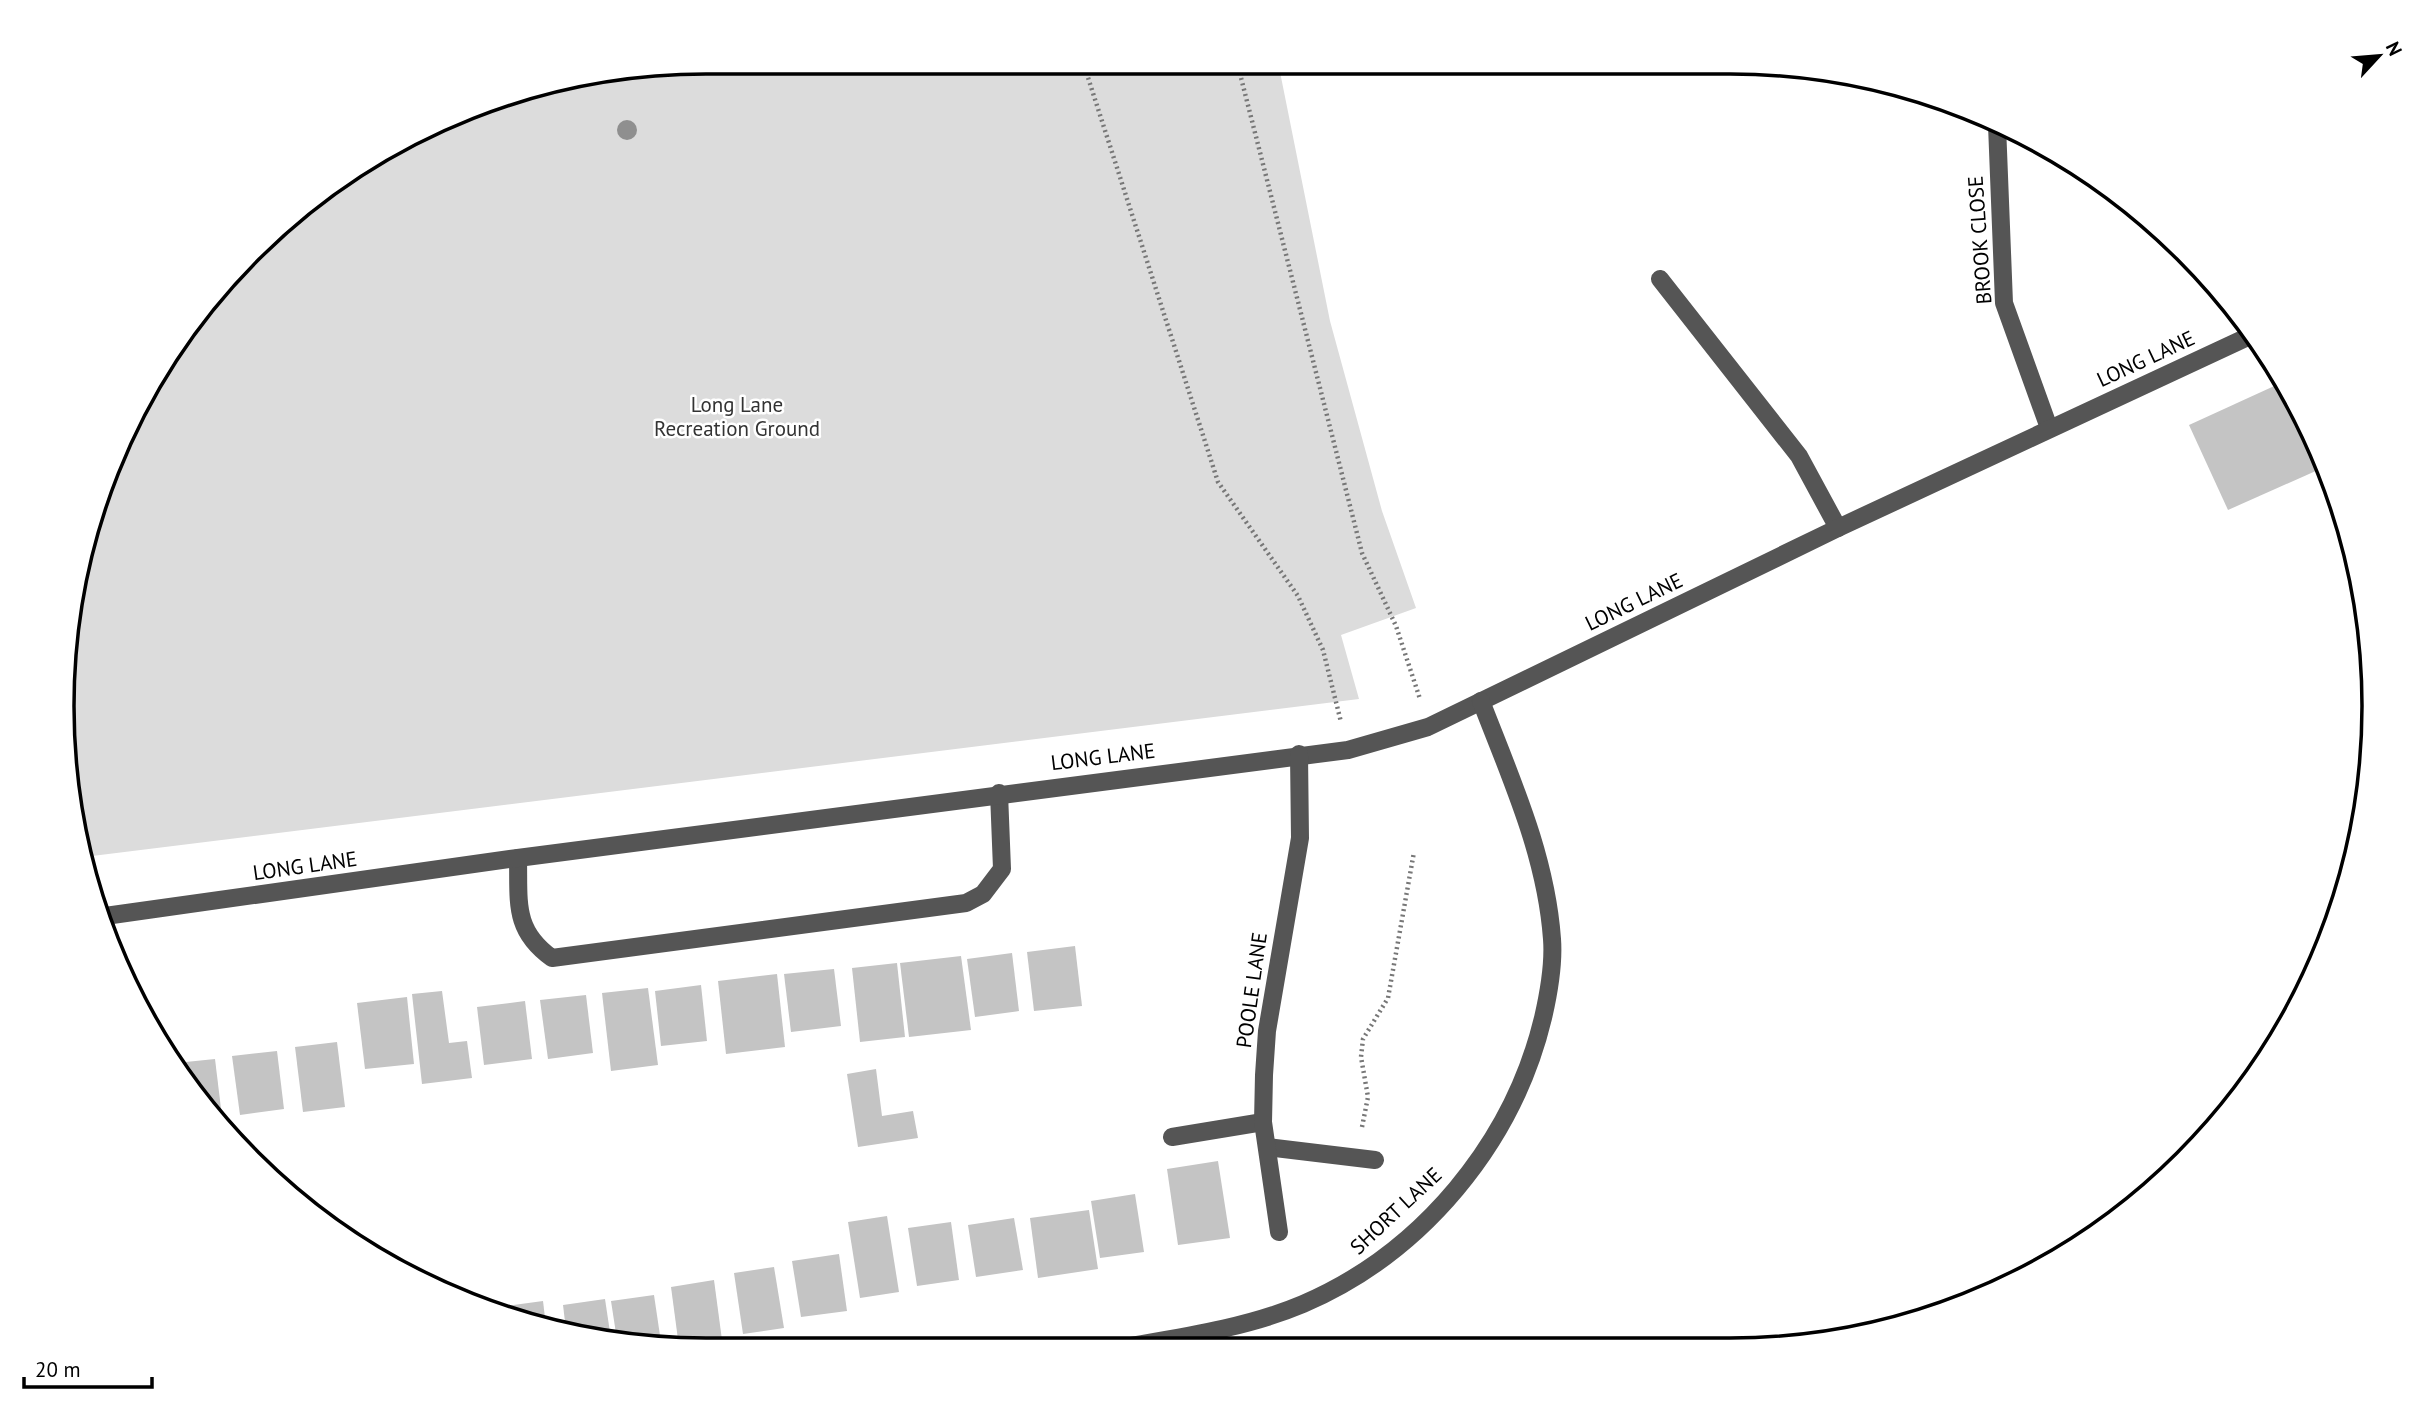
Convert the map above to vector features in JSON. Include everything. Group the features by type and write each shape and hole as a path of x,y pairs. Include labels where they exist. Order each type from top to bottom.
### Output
{"street":[{"name":"BROOK CLOSE","path":"1997,134 2004,303 2049,428"},
{"path":"1660,279 1734,369 1799,456 1838,528"},
{"name":"LONG LANE","path":"110,916 999,793 1348,750 1428,727 1838,528 2244,339"},
{"name":"SHORT LANE","path":"1170,1338 1223,1328 1282,1312 1350,1282 1394,1249 1445,1203 1485,1153 1516,1095 1536,1046 1550,986 1552,942 1547,893 1534,838 1481,701"},
{"name":"POOLE LANE","path":"1279,1232 1263,1122 1267,1031 1300,838 1299,754"},
{"path":"518,858 520,919 534,945 552,958 966,903 983,894 1002,869 999,793"},
{"path":"1172,1137 1263,1122"},
{"path":"1267,1147 1375,1160"}],"path":[{"path":"1087,74 1218,482 1298,596 1323,650 1348,750"},
{"path":"1240,74 1362,553 1396,626 1428,727"},
{"path":"1356,1158 1368,1097 1361,1057 1363,1039 1388,998 1414,852"}],"green space":[{"name":"Long Lane Recreation Ground","path":"706,74 1280,74 1330,321 1382,511 1416,608 1341,635 1359,699 92,856 79,789 74,706 79,623 86,583 95,542 122,464 158,390 180,355 230,289 259,259 289,230 355,180 390,158 464,122 542,95 583,86 623,79"}],"building":[{"path":"2274,386 2316,471 2228,510 2189,425"},
{"path":"1075,946 1082,1006 1034,1011 1027,952"},
{"path":"1012,953 1019,1011 975,1017 967,959"},
{"path":"961,956 971,1030 909,1037 900,963"},
{"path":"897,963 905,1037 860,1042 852,968"},
{"path":"834,969 841,1026 791,1032 784,974"},
{"path":"777,974 785,1047 726,1054 718,981"},
{"path":"701,985 707,1041 661,1046 655,991"},
{"path":"648,988 658,1065 611,1071 602,993"},
{"path":"442,991 449,1043 467,1041 472,1078 422,1084 412,994"},
{"path":"586,995 593,1053 548,1059 540,1000"},
{"path":"407,997 414,1064 365,1069 357,1003"},
{"path":"525,1001 532,1059 484,1065 477,1007"},
{"path":"337,1042 345,1107 303,1112 295,1047"},
{"path":"277,1051 284,1109 240,1115 232,1056"},
{"path":"215,1059 221,1113 204,1091 184,1062"},
{"path":"876,1069 882,1116 913,1111 918,1138 858,1147 847,1074"},
{"path":"1218,1161 1230,1238 1178,1245 1167,1169"},
{"path":"1135,1194 1144,1252 1100,1258 1091,1201"},
{"path":"1089,1210 1098,1269 1038,1278 1030,1218"},
{"path":"887,1216 899,1292 860,1298 848,1222"},
{"path":"1014,1218 1023,1270 976,1277 968,1225"},
{"path":"951,1222 959,1280 917,1286 908,1228"},
{"path":"839,1254 847,1311 801,1317 792,1261"},
{"path":"774,1267 784,1328 743,1334 734,1273"},
{"path":"714,1280 722,1338 678,1337 671,1287"},
{"path":"654,1295 660,1337 616,1332 611,1301"},
{"path":"605,1299 610,1331 565,1322 563,1305"},
{"path":"543,1301 545,1318 542,1317 506,1306"}]}
